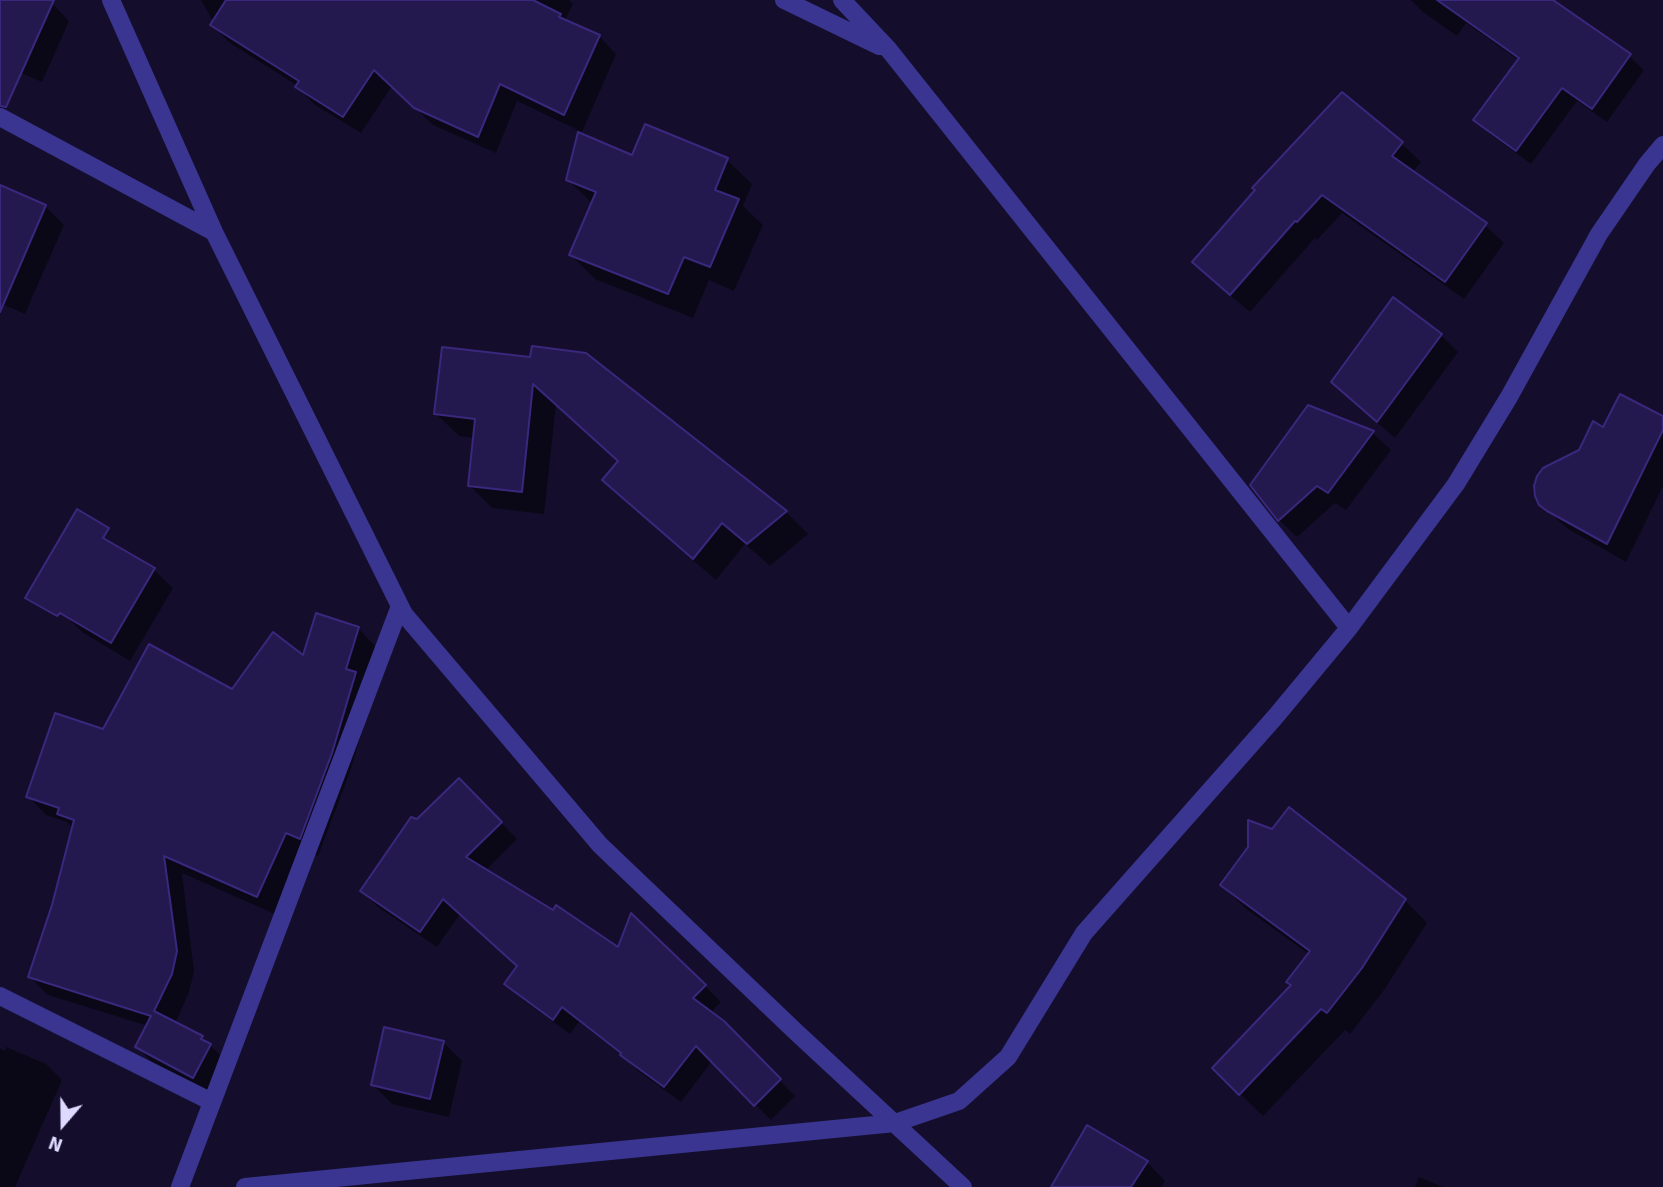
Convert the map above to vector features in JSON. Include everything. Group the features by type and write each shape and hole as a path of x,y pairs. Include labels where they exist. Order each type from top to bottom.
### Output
{"street":[{"path":"111,0 214,232 402,610 600,845 963,1187"},
{"path":"784,0 889,50"},
{"path":"842,0 889,50 1349,628"},
{"path":"0,117 214,232"},
{"path":"245,1187 895,1123 959,1101 1008,1057 1084,933 1276,716 1349,628 1455,484 1509,397 1599,234 1663,145"},
{"path":"402,610 180,1187 212,1102 402,610"},
{"path":"0,996 212,1102"}],"building":[{"path":"0,0 54,0 6,107 0,106"},
{"path":"226,0 533,0 561,14 559,17 600,35 564,115 500,84 478,137 414,108 374,70 343,117 295,87 299,81 210,25"},
{"path":"1437,0 1553,0 1631,54 1592,109 1562,88 1516,151 1473,120 1519,58"},
{"path":"1342,92 1403,142 1392,156 1487,223 1445,282 1322,195 1297,222 1295,221 1230,295 1192,262 1255,190 1252,188"},
{"path":"645,124 728,158 715,190 739,199 710,267 684,257 668,294 569,255 596,192 566,180 578,132 632,155"},
{"path":"0,185 46,205 0,312"},
{"path":"1393,297 1442,334 1377,422 1331,382"},
{"path":"532,346 586,353 787,511 747,544 722,523 693,559 602,480 618,461 533,384 522,492 468,486 475,419 434,414 442,347 530,357"},
{"path":"1620,394 1663,416 1663,430 1607,544 1539,505 1534,486 1543,468 1579,450 1593,421 1603,427"},
{"path":"1308,405 1374,431 1328,493 1317,486 1278,521 1250,485"},
{"path":"77,509 109,528 103,538 155,568 111,643 60,613 57,616 25,598"},
{"path":"316,613 359,627 346,669 356,672 332,753 300,839 286,833 257,897 164,856 177,951 172,974 154,1011 203,1036 201,1039 211,1044 193,1078 135,1047 151,1016 28,977 52,905 74,820 57,814 59,808 26,797 55,713 103,729 149,644 232,689 273,632 303,655"},
{"path":"459,778 502,822 466,857 553,910 556,905 618,947 631,913 706,985 693,998 724,1021 781,1079 754,1106 696,1046 664,1087 562,1007 553,1020 504,984 517,966 443,899 420,932 360,891 411,817 417,819"},
{"path":"1289,807 1406,899 1362,968 1327,1013 1321,1009 1239,1095 1212,1068 1291,985 1286,982 1310,951 1220,885 1248,847 1248,820 1272,829"},
{"path":"384,1027 444,1041 430,1099 371,1085"},
{"path":"1087,1125 1148,1161 1131,1187 1051,1187"}]}
